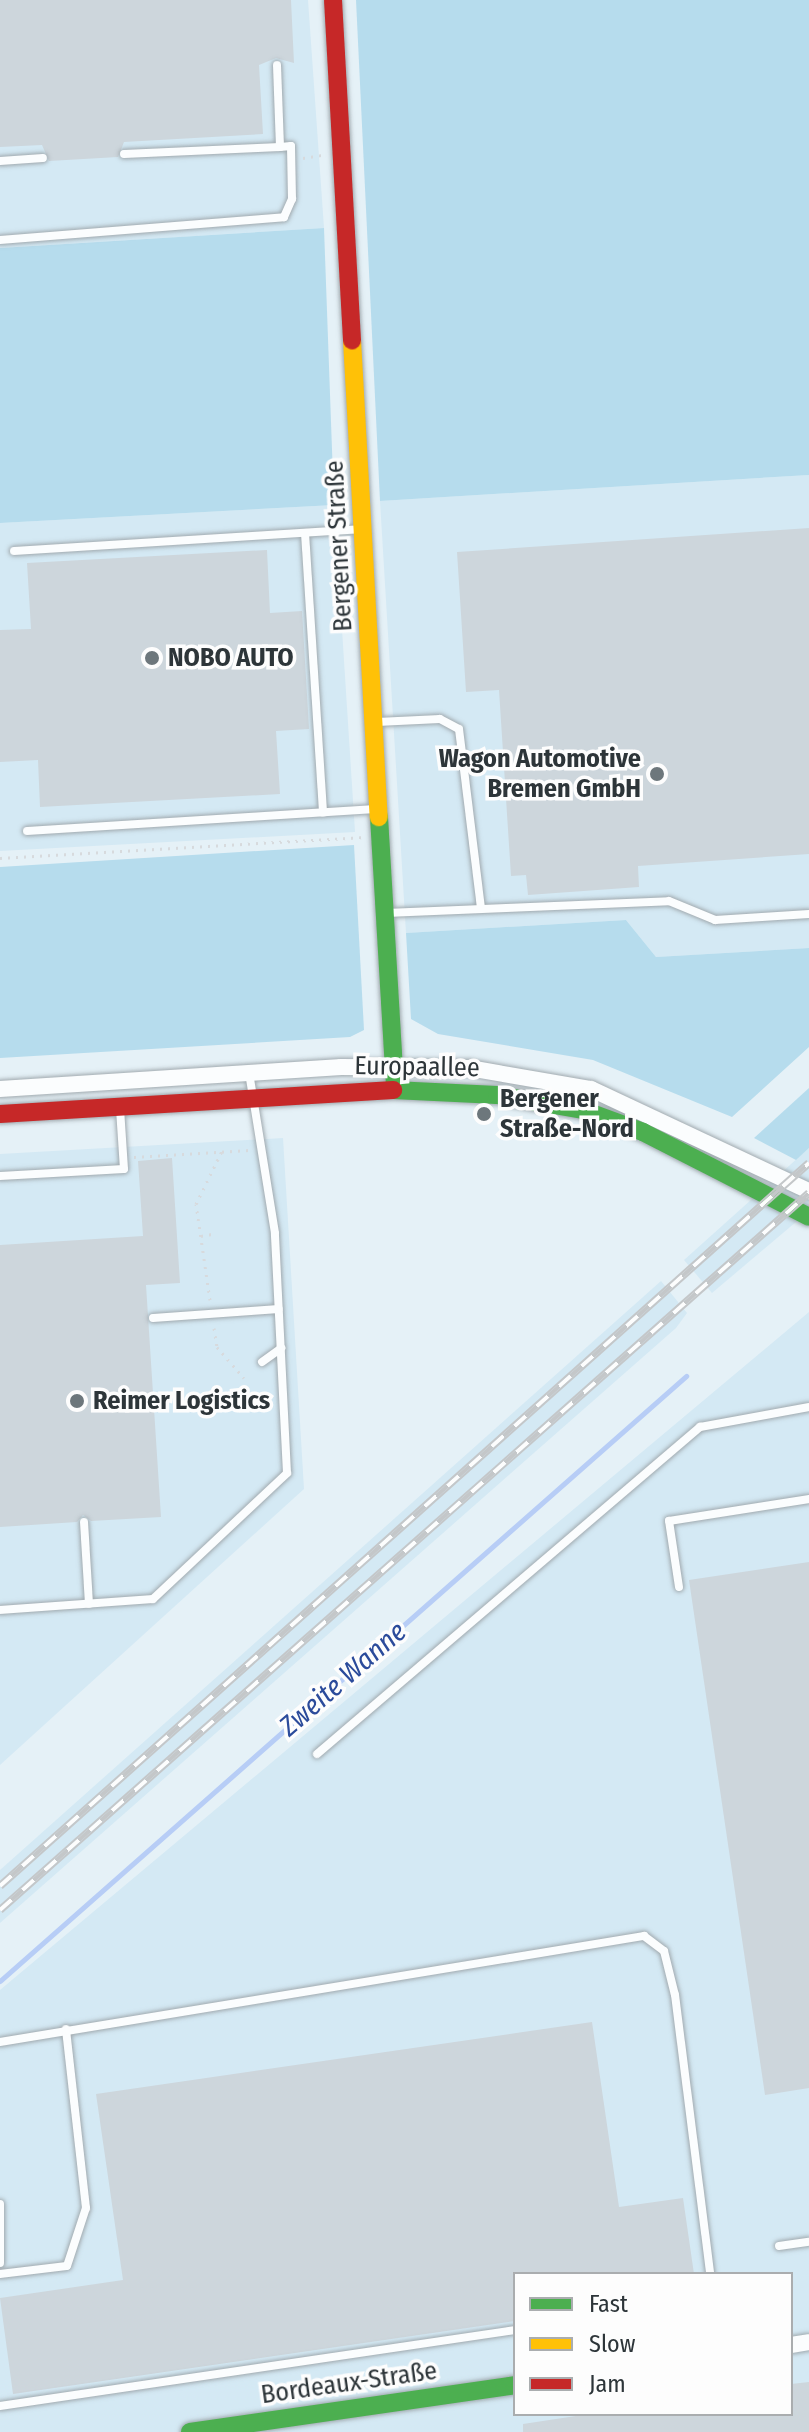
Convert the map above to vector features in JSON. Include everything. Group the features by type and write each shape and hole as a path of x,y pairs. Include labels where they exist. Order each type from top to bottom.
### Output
{"street":[{"name":"Bergener Straße","path":"333,0 395,1090"},
{"name":"Europaallee","path":"0,1089 392,1065 469,1068 591,1089 809,1191"},
{"name":"Europaallee","path":"0,1114 395,1090 497,1095 583,1110 674,1146 809,1217"},
{"name":"Bordeaux-Straße","path":"190,2432 513,2385"}],"lane":[{"path":"277,65 280,147"},
{"path":"0,240 284,217 292,199 291,146 124,154"},
{"path":"0,161 43,158"},
{"path":"14,551 364,529"},
{"path":"305,533 323,812"},
{"path":"375,722 440,719 459,729 481,907"},
{"path":"27,831 379,809"},
{"path":"385,913 669,901 715,920 809,914"},
{"path":"0,1610 153,1599 287,1473 275,1233 250,1100 249,1072"},
{"path":"201,1103 202,1076"},
{"path":"0,1176 124,1169 120,1107"},
{"path":"153,1318 279,1309"},
{"path":"262,1362 281,1348"},
{"path":"317,1754 700,1427 809,1407"},
{"path":"679,1587 669,1521 809,1499"},
{"path":"84,1522 89,1604"},
{"path":"0,2042 644,1936 664,1951 675,1995 710,2272"},
{"path":"0,2274 67,2266 86,2208 66,2029"},
{"path":"0,2204 0,2263"},
{"path":"779,2246 809,2242"},
{"path":"0,2406 513,2330"}],"path":[{"path":"291,159 343,153"},
{"path":"0,858 381,836"},
{"path":"123,1158 258,1149"},
{"path":"222,1151 196,1204 217,1347 244,1378"},
{"path":"201,1236 212,1234"}],"shaded area":[{"path":"0,0 308,0 324,228 0,248"},
{"path":"356,0 809,0 809,475 380,501"},
{"path":"324,228 334,505 0,523 0,248"},
{"path":"809,475 809,948 656,957 626,920 406,933 380,501"},
{"path":"334,505 355,832 0,851 0,523"},
{"path":"354,845 364,1030 350,1037 0,1058 0,867"},
{"path":"626,920 656,957 809,948 809,1047 732,1117 593,1060 438,1034 411,1019 406,933"},
{"path":"809,1088 809,1148 796,1160 754,1138"},
{"path":"283,1138 304,1489 0,1765 0,1154"},
{"path":"809,1148 809,1211 712,1293 684,1260"},
{"path":"661,1281 687,1313 676,1328 0,1923 0,1870"},
{"path":"809,1312 809,2432 0,2432 0,1990"}],"building":[{"path":"0,0 291,0 294,63 276,58 259,65 263,134 124,142 118,157 49,161 42,145 0,147"},
{"name":"Wagon Automotive Bremen GmbH","path":"809,528 809,854 638,866 639,887 528,895 526,875 511,876 499,690 466,692 457,552"},
{"name":"NOBO AUTO","path":"267,550 270,613 302,611 309,729 276,731 280,794 40,807 38,760 0,762 0,630 31,629 27,563"},
{"name":"Reimer Logistics","path":"172,1158 180,1283 146,1285 161,1517 91,1521 83,1515 77,1522 0,1527 0,1245 143,1236 138,1161"},
{"path":"809,1562 809,2088 765,2095 689,1580"},
{"path":"592,2022 619,2207 683,2198 694,2272 513,2272 513,2321 13,2394 0,2298 123,2280 96,2094"},
{"path":"809,2382 809,2432 523,2432 523,2424 576,2416 793,2416 793,2384"}],"waterway":[{"name":"Zweite Wanne","path":"0,1981 686,1376"}],"railway":[{"path":"0,1886 809,1163"},
{"path":"0,1910 809,1193"}],"traffic: fast":[{"path":"379,817 395,1090"},
{"path":"393,1090 497,1095 583,1110 643,1132 809,1217"},
{"path":"190,2432 513,2385"}],"traffic: slow":[{"path":"352,340 379,817"}],"traffic: jam":[{"path":"333,0 352,340"},
{"path":"0,1114 393,1090"}],"place":[{"name":"NOBO AUTO","path":"152,658"},
{"name":"Wagon Automotive Bremen GmbH","path":"657,774"},
{"name":"Bergener Straße-Nord","path":"484,1114"},
{"name":"Reimer Logistics","path":"77,1401"}]}
